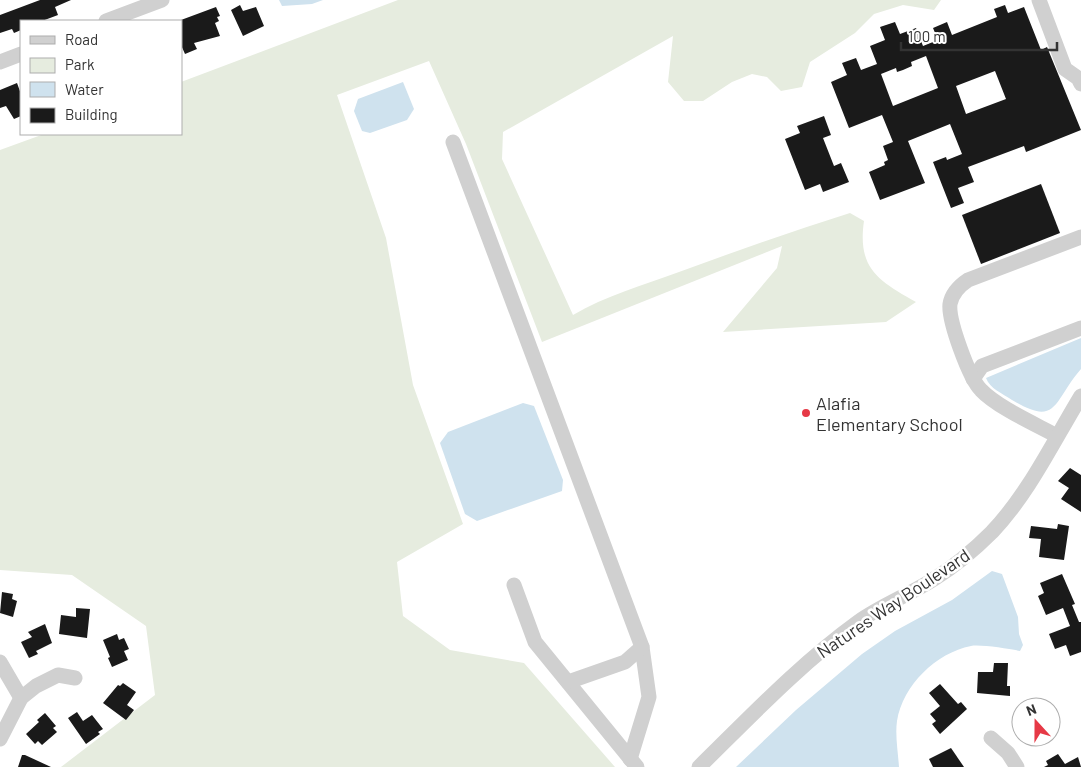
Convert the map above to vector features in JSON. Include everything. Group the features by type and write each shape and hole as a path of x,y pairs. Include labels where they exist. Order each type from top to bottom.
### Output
{"street":[{"path":"109,20 162,0"},
{"path":"1038,0 1066,69 1078,78 1081,84"},
{"path":"0,62 20,54"},
{"path":"453,142 642,647 648,697 634,763"},
{"path":"1057,436 989,398 979,389 973,379 950,314 950,305 955,292 968,280 1081,237"},
{"path":"973,379 982,366 1081,328"},
{"name":"Natures Way Boulevard","path":"699,767 800,668 828,644 877,610 939,576 980,543 1015,504 1081,396"},
{"path":"514,586 535,642 634,763"},
{"path":"568,682 625,662 642,647"},
{"path":"0,662 21,698"},
{"path":"0,739 21,698 36,686 58,675 75,678"},
{"path":"991,738 1008,753 1017,767"}],"green space":[{"path":"398,0 941,0 934,10 903,5 874,14 855,33 810,62 802,87 781,91 767,77 752,74 732,82 703,101 684,101 668,82 673,36 503,132 502,159 573,315 625,291 764,241 850,213 864,221 864,251 874,272 881,280 916,302 886,322 723,332 777,268 782,246 542,342 466,144 429,61 337,95 386,238 413,385 463,524 397,562 403,616 450,650 524,663 615,767 61,767 155,695 146,626 72,575 0,570 0,150 41,135 182,135 182,82"}],"water":[{"path":"279,0 323,0 312,4 282,6"},
{"path":"403,82 414,109 407,120 370,133 362,131 354,111 358,99"},
{"path":"1081,338 1081,369 1059,400 1047,411 1027,408 1012,400 993,388 986,378"},
{"path":"523,403 534,406 563,480 562,491 477,521 465,514 440,443 448,432"},
{"path":"992,571 1002,574 1018,617 1019,634 1023,645 1020,651 988,646 971,646 946,656 934,663 923,673 906,695 900,708 896,738 899,767 736,767 796,710 862,654 895,631 952,600"}],"building":[{"path":"40,0 71,0 55,7 58,15 45,20 20,20 20,30 14,33 12,29 0,33 0,15"},
{"path":"240,5 243,11 256,7 264,26 243,36 231,10"},
{"path":"1005,5 1008,13 1024,7 1041,50 1047,47 1081,130 1026,152 1024,146 968,167 974,182 958,188 964,203 951,208 933,162 946,157 947,160 962,154 950,124 908,141 925,183 880,200 869,172 885,165 884,162 888,160 883,146 893,142 882,115 849,128 831,82 847,75 842,63 856,58 861,70 877,64 870,46 885,40 880,27 895,22 900,34 916,28 923,46 938,40 933,28 947,22 952,35 997,17 994,9","holes":["926,56 938,88 893,106 881,74 896,68 897,72 903,70 912,66 911,62","995,71 1006,99 966,114 956,86"]},
{"path":"216,7 220,16 217,17 219,21 215,23 220,36 194,43 197,49 185,54 182,47 181,20"},
{"path":"17,83 20,91 20,116 14,119 6,106 0,108 0,90"},
{"path":"824,116 831,135 823,138 834,166 841,163 849,182 823,192 820,184 805,190 785,139 800,133 797,126"},
{"path":"1041,184 1060,233 981,264 962,215"},
{"path":"1070,468 1081,475 1081,512 1061,499 1069,488 1058,481"},
{"path":"1058,524 1069,526 1064,560 1039,557 1041,539 1029,538 1031,526 1057,529"},
{"path":"1062,574 1075,604 1072,605 1079,622 1081,622 1081,652 1070,656 1066,645 1055,649 1049,634 1070,626 1063,608 1046,615 1038,596 1044,593 1040,583"},
{"path":"2,592 13,594 12,599 17,601 13,617 0,613"},
{"path":"76,608 90,609 87,638 59,634 61,615 76,617"},
{"path":"45,624 52,643 36,651 38,654 29,658 21,642 32,637 28,632"},
{"path":"117,634 119,640 124,638 129,649 124,651 128,660 112,667 103,640"},
{"path":"994,663 1008,663 1007,686 1010,686 1010,696 977,693 978,672 993,672"},
{"path":"123,683 136,692 127,705 134,710 126,720 103,703 118,685 120,686"},
{"path":"940,684 958,704 961,702 967,709 940,734 932,724 936,721 930,714 940,706 929,693"},
{"path":"77,712 83,721 92,715 103,729 98,732 100,734 86,744 68,718"},
{"path":"45,713 56,726 53,728 57,732 42,745 38,741 35,744 26,734 39,722 37,720"},
{"path":"951,748 964,767 933,767 929,759"},
{"path":"1058,754 1065,764 1078,757 1081,767 1044,767 1048,765 1046,761"},
{"path":"22,755 25,755 51,767 18,767"}],"place":[{"name":"Alafia Elementary School","path":"806,413"}]}
